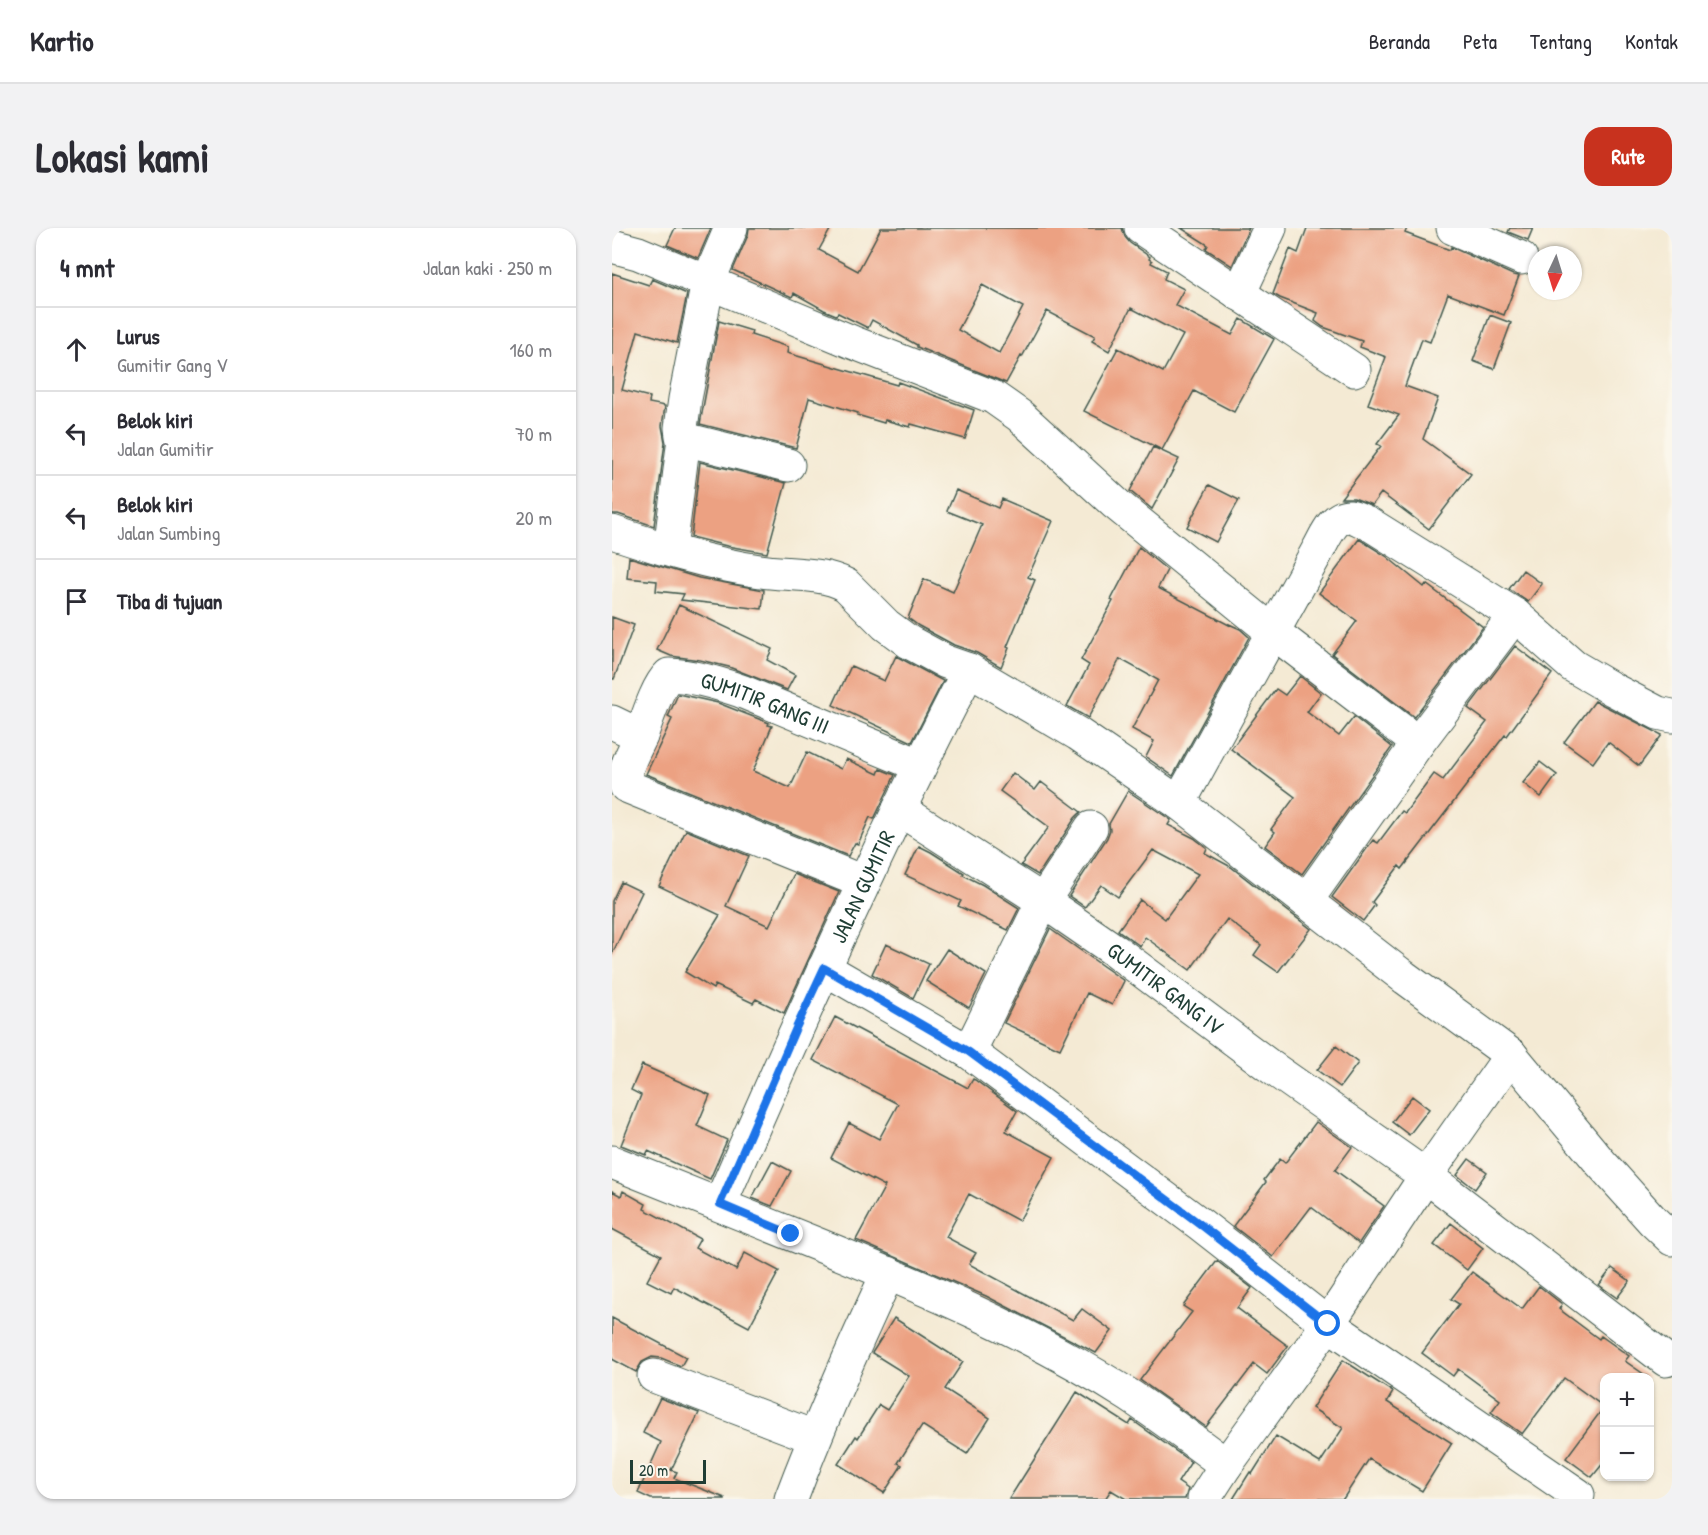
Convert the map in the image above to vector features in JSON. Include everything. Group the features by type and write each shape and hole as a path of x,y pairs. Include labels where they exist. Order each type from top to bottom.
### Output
{"street":[{"path":"670,550 684,438 681,428 685,399 708,282 731,228"},
{"path":"1141,228 1354,370"},
{"path":"1239,294 1270,228"},
{"path":"1453,228 1521,258"},
{"path":"632,243 708,282 993,397 1020,416 1116,504 1273,632 1418,743"},
{"path":"684,438 788,465"},
{"path":"1179,803 1332,526 1344,517 1351,516 1368,523 1515,615 1574,666 1658,713 1672,716"},
{"path":"612,532 670,550 759,571 825,578 840,582 846,585 886,625 909,642 946,662 969,670 1078,734 1179,803 1404,977 1511,1054 1600,1162 1672,1239"},
{"path":"1306,901 1418,743 1515,615"},
{"name":"JALAN GUMITIR","path":"720,1204 796,1028 863,882 919,765 969,670"},
{"name":"GUMITIR GANG III","path":"626,729 669,675 680,675 741,691 919,765"},
{"path":"626,729 627,768 624,782 626,786 863,882"},
{"name":"GUMITIR GANG IV","path":"898,809 1043,901 1117,952 1268,1065 1426,1176 1666,1360"},
{"path":"969,1052 1043,901 1091,828"},
{"path":"824,968 969,1052 1200,1224 1328,1324 1578,1495"},
{"path":"1204,1499 1328,1324 1426,1176 1511,1054"},
{"path":"612,1162 888,1273 1006,1327 1087,1371 1156,1414 1226,1465"},
{"path":"791,1499 848,1357 888,1273"},
{"path":"654,1376 814,1437"}],"building":[{"path":"675,228 711,228 698,258 667,245"},
{"path":"749,228 831,228 819,250 858,271 881,228 1122,228 1130,243 1150,257 1151,263 1167,271 1164,279 1184,289 1175,305 1232,335 1241,319 1274,339 1234,412 1194,391 1162,450 1084,411 1118,348 1163,372 1183,335 1131,308 1109,351 1092,341 1095,336 1047,311 1006,383 917,347 872,320 868,328 838,313 836,315 824,310 794,293 792,297 733,270","holes":["982,285 1023,307 999,353 958,330"]},
{"path":"1181,228 1249,228 1232,266 1206,249 1208,245"},
{"path":"1307,228 1407,228 1405,233 1450,250 1451,247 1519,276 1504,315 1448,294 1430,342 1422,339 1405,386 1438,398 1423,439 1471,474 1429,529 1381,493 1372,505 1354,498 1341,498 1381,446 1377,444 1399,415 1368,404 1386,357 1360,347 1362,341 1323,327 1315,321 1318,313 1273,294 1290,249 1298,253"},
{"path":"1510,228 1533,228 1528,240 1508,232"},
{"path":"612,273 649,285 652,279 687,294 677,343 638,331 622,390 650,397 649,403 665,406 662,426 665,442 654,526 612,514"},
{"path":"1490,315 1511,323 1494,369 1473,361"},
{"path":"719,321 752,331 751,335 788,347 787,353 897,385 898,382 974,410 965,439 911,424 910,427 885,420 884,423 809,398 796,448 700,424"},
{"path":"1153,447 1179,459 1152,509 1130,491"},
{"path":"700,462 786,483 767,553 691,537"},
{"path":"1209,485 1239,500 1216,542 1187,527"},
{"path":"956,490 998,508 1002,499 1053,521 1028,577 1035,580 1001,667 977,653 954,645 908,618 924,579 953,592 982,525 947,511"},
{"path":"1359,539 1386,556 1424,587 1426,584 1483,627 1414,717 1332,654 1357,621 1319,593"},
{"path":"1139,547 1167,570 1158,588 1240,629 1249,637 1173,776 1146,757 1154,741 1132,729 1158,680 1120,659 1088,718 1067,706 1089,665 1081,660"},
{"path":"629,557 699,578 764,590 762,609 681,600 684,594 656,591 657,581 627,578"},
{"path":"1523,570 1542,584 1528,602 1509,589"},
{"path":"679,605 772,649 767,660 795,675 787,690 729,667 671,656 657,650"},
{"path":"612,617 634,625 614,679 612,679"},
{"path":"1515,646 1552,674 1507,736 1505,735 1402,869 1399,866 1372,902 1375,905 1363,921 1332,897 1373,840 1378,843 1402,811 1405,813 1434,774 1443,780 1487,722 1468,708"},
{"path":"896,656 943,681 912,742 833,705 851,666 884,681"},
{"path":"1300,676 1321,693 1307,712 1339,736 1354,717 1392,747 1302,874 1265,846 1275,832 1271,829 1295,797 1231,749 1276,689 1285,695"},
{"path":"678,694 718,703 769,723 768,725 772,726 753,771 790,788 807,752 841,769 846,759 878,774 880,769 895,775 874,819 870,817 858,844 855,843 848,856 646,774 672,719 668,717"},
{"path":"1595,701 1662,735 1639,766 1608,742 1593,763 1564,742"},
{"path":"1540,762 1557,775 1541,797 1523,783"},
{"path":"1013,773 1035,790 1041,782 1081,812 1038,875 1021,865 1049,827 1000,791"},
{"path":"1128,791 1171,820 1168,825 1194,838 1207,848 1205,853 1231,867 1311,929 1278,972 1254,955 1261,945 1227,919 1190,970 1145,937 1140,946 1118,930 1140,900 1165,919 1198,874 1153,850 1118,897 1101,885 1085,907 1069,896 1107,838 1110,830 1109,824"},
{"path":"686,830 749,856 726,906 769,926 794,874 839,892 784,1013 756,999 753,1003 715,985 713,989 685,972 720,915 659,886"},
{"path":"919,846 1019,908 1008,930 958,906 961,901 905,875"},
{"path":"621,882 642,892 612,954 612,901"},
{"path":"1050,929 1124,981 1112,1005 1087,993 1060,1049 1004,1023"},
{"path":"886,944 929,964 913,998 872,974"},
{"path":"947,949 986,974 969,1008 926,981"},
{"path":"835,1017 968,1088 973,1079 975,1080 1017,1111 1006,1131 1054,1157 1019,1221 969,1194 946,1237 976,1253 969,1264 1073,1320 1082,1309 1112,1331 1096,1353 986,1296 856,1240 885,1186 831,1158 849,1123 879,1139 898,1104 813,1060"},
{"path":"1336,1046 1358,1063 1340,1087 1317,1070"},
{"path":"642,1065 710,1095 697,1126 727,1140 710,1179 648,1151 646,1155 621,1145 641,1095 631,1090"},
{"path":"1412,1096 1429,1109 1409,1135 1392,1122"},
{"path":"1316,1122 1352,1147 1335,1170 1384,1206 1359,1243 1311,1207 1273,1257 1233,1226 1280,1159 1285,1163"},
{"path":"1469,1159 1487,1172 1475,1189 1457,1175"},
{"path":"772,1161 791,1171 772,1206 752,1198"},
{"path":"612,1191 621,1196 623,1191 646,1204 644,1209 700,1239 695,1248 736,1270 745,1253 779,1271 749,1327 674,1287 671,1293 647,1281 661,1255 612,1229"},
{"path":"1451,1223 1483,1248 1467,1270 1434,1245"},
{"path":"1217,1261 1252,1288 1237,1308 1288,1346 1267,1374 1254,1364 1206,1427 1140,1380 1192,1312 1183,1306"},
{"path":"1612,1268 1630,1281 1617,1298 1599,1285"},
{"path":"1472,1272 1522,1309 1539,1286 1562,1304 1559,1309 1599,1339 1601,1336 1629,1356 1625,1361 1642,1373 1600,1373 1600,1404 1564,1378 1522,1434 1491,1412 1500,1400 1458,1369 1453,1376 1422,1353 1459,1304 1451,1299"},
{"path":"612,1318 686,1357 681,1366 652,1357 642,1362 636,1372 612,1359"},
{"path":"894,1318 963,1362 945,1389 990,1418 967,1454 922,1425 898,1463 902,1465 884,1493 838,1464 879,1405 887,1410 909,1376 872,1353"},
{"path":"1343,1360 1393,1392 1387,1402 1452,1443 1422,1491 1369,1459 1343,1499 1233,1499 1276,1436 1320,1463 1343,1428 1312,1408"},
{"path":"1077,1392 1129,1425 1132,1420 1191,1462 1178,1482 1188,1489 1185,1499 1126,1499 1111,1490 1105,1499 1009,1499"},
{"path":"660,1398 699,1413 671,1470 677,1472 674,1478 725,1499 651,1499 638,1493 661,1442 643,1433"},
{"path":"1600,1412 1600,1467 1592,1477 1566,1458"}],"route":[{"path":"791,1234 720,1204 824,968 969,1052 1200,1224 1328,1324"}]}
